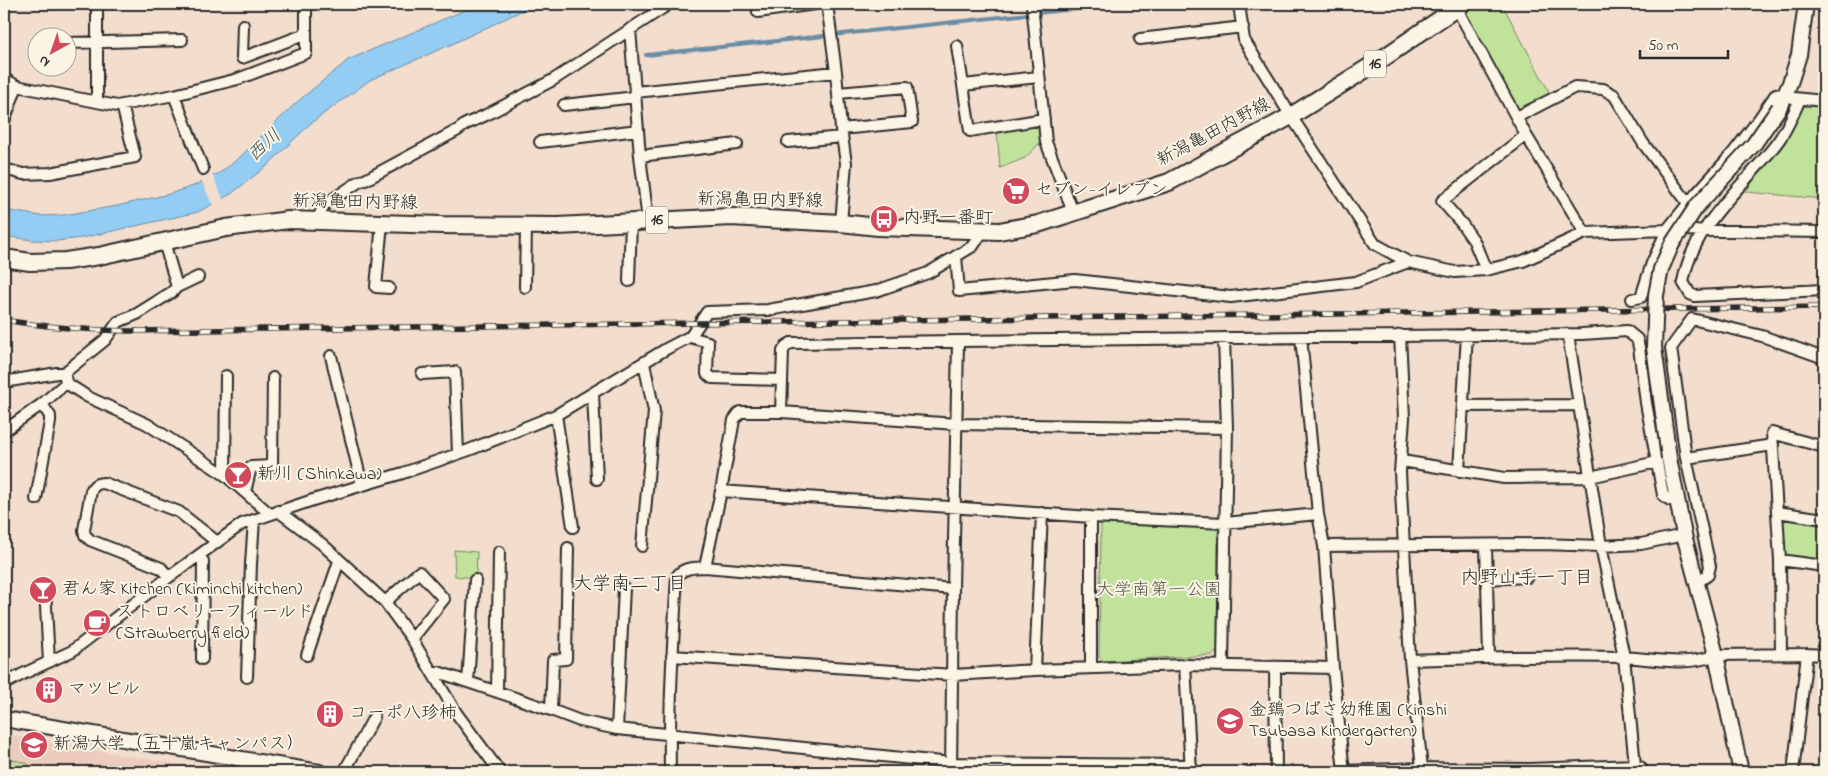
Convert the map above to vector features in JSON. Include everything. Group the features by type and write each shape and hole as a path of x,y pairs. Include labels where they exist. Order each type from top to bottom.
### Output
{"main road":[{"name":"新潟亀田内野線","path":"4,258 30,262 66,261 99,256 226,228 289,220 558,226 731,217 841,222 878,227 999,231 1038,224 1169,182 1291,116 1382,59 1459,5"}],"street":[{"path":"97,4 97,101"},
{"path":"4,79 17,86 116,106 174,95 238,79 306,53 306,4"},
{"path":"317,221 324,205 360,181 466,124 554,80 669,4"},
{"path":"758,12 815,4"},
{"path":"826,4 846,163 841,222"},
{"path":"1032,4 1046,142 1073,212"},
{"path":"1239,4 1244,40 1291,116 1375,244 1408,262 1455,272 1486,270 1523,261 1584,233 1667,230 1824,232"},
{"path":"1663,460 1654,347 1656,295 1661,269 1672,244 1697,206 1754,144 1782,102 1799,55 1806,4"},
{"path":"1459,5 1526,136 1584,233"},
{"path":"243,25 242,58 306,34"},
{"path":"1140,38 1243,27"},
{"path":"630,29 640,156 648,221"},
{"path":"78,43 182,40"},
{"path":"957,46 970,130 1044,119"},
{"path":"564,105 836,72"},
{"path":"963,85 1038,77"},
{"path":"4,121 17,86"},
{"path":"788,142 912,122 907,87 838,93"},
{"path":"1517,117 1575,87 1603,89 1614,95 1643,144 1688,203"},
{"path":"1632,299 1641,297 1652,263 1667,230 1688,203 1733,153 1776,94 1782,102"},
{"path":"174,95 203,169"},
{"path":"1782,102 1800,98 1824,101"},
{"path":"1800,98 1793,116 1780,139 1716,212 1703,231 1691,254 1683,282 1690,294 1695,296 1824,290"},
{"path":"4,169 23,174 50,173 135,156 122,105"},
{"path":"540,142 638,130"},
{"path":"1486,270 1474,242 1462,224 1442,201 1526,136"},
{"path":"640,156 737,144"},
{"path":"629,281 631,222"},
{"path":"382,223 376,287 389,288"},
{"path":"525,287 526,226"},
{"path":"4,684 72,651 169,576 242,524 274,512 458,454 556,415 691,336 707,312 768,310 876,291 928,273 973,246 983,230"},
{"path":"164,242 177,287"},
{"path":"956,256 959,292 1075,280 1231,297 1356,282 1408,262"},
{"path":"4,431 42,404 65,378 105,340 118,322 143,311 177,287 198,276"},
{"path":"1698,582 1708,575 1710,566 1681,434 1671,348 1692,319 1762,336 1824,358"},
{"path":"781,412 783,351 791,343 1568,334 1627,331 1637,339 1663,460 1676,499 1716,655 1741,772"},
{"path":"1459,471 1467,334"},
{"path":"1568,334 1601,546 1624,658 1635,766"},
{"path":"1400,335 1404,418 1400,472 1410,660 1422,768"},
{"path":"691,336 708,342 707,374 712,378 782,380"},
{"path":"1301,337 1318,514 1324,546 1333,668 1344,772 1422,768 1530,769 1635,766 1640,767 1644,772"},
{"path":"1223,664 1227,428 1224,338"},
{"path":"951,768 952,589 958,342"},
{"path":"331,356 362,485"},
{"path":"642,546 654,411 644,363"},
{"path":"422,374 455,372 458,454"},
{"path":"4,382 57,373 88,397 147,424 225,475 245,492 322,544 385,602 412,639 457,714 500,772"},
{"path":"225,475 226,376"},
{"path":"245,492 251,467 272,466 273,378"},
{"path":"593,394 597,479"},
{"path":"36,499 50,422 50,416 42,404"},
{"path":"1463,406 1579,405"},
{"path":"704,567 722,491 736,415 740,412 781,412 957,424 1227,428"},
{"path":"556,415 573,527"},
{"path":"1781,654 1780,560 1772,433 1824,446"},
{"path":"1686,458 1773,445"},
{"path":"1402,461 1504,478 1590,478 1663,460"},
{"path":"169,576 162,568 90,540 85,536 85,522 91,491 94,486 98,483 104,483 179,512 217,542"},
{"path":"722,491 1091,517 1225,522 1318,514"},
{"path":"1777,512 1824,519"},
{"path":"1035,670 1042,513"},
{"path":"1091,517 1091,668"},
{"path":"247,677 250,564 254,520"},
{"path":"1324,546 1601,546 1641,544 1684,535"},
{"path":"1486,545 1489,657"},
{"path":"551,710 553,660 566,659 568,548"},
{"path":"497,692 499,552"},
{"path":"198,556 203,561 202,659"},
{"path":"1780,560 1824,566"},
{"path":"307,655 340,561"},
{"path":"670,772 669,734 672,656 677,576 681,571 688,568 704,567 952,589"},
{"path":"385,602 419,572 444,599 412,639"},
{"path":"1486,579 1527,577"},
{"path":"468,682 475,580"},
{"path":"45,588 48,662"},
{"path":"617,729 624,588"},
{"path":"1410,660 1489,657 1624,658 1662,662 1704,660 1716,655 1807,654 1824,656"},
{"path":"1793,772 1807,654"},
{"path":"672,656 953,675 1035,670 1223,664 1275,668 1333,668"},
{"path":"433,672 468,682 580,721 617,729 951,768 1191,769 1185,665"},
{"path":"1275,668 1276,772"},
{"path":"344,772 374,717"},
{"path":"4,720 319,772"}],"shaded area":[{"name":"新潟大学（五十嵐キャンパス）","path":"4,734 123,755 226,772 4,772"}],"green space":[{"path":"1465,4 1502,4 1552,97 1517,116 1458,7"},
{"path":"1803,102 1823,105 1821,125 1824,126 1824,199 1746,192"},
{"path":"1038,127 1041,142 1025,158 1000,168 997,130"},
{"path":"1782,517 1824,523 1824,560 1784,556"},
{"name":"大学南第一公園","path":"1101,523 1218,529 1217,651 1213,655 1103,661 1099,657"},
{"path":"454,550 477,552 476,578 455,576"},
{"path":"4,758 27,763 36,772 4,772"}],"water":[{"name":"西川","path":"479,4 536,4 370,80 311,123 267,166 231,194 198,212 82,238 57,241 4,236 4,210 41,216 64,215 117,206 169,194 196,185 221,172 239,158 297,102 348,60"}],"pier":[{"path":"212,174 224,201 213,206 201,179"}],"waterway":[{"path":"646,55 1121,4"}],"railway":[{"path":"4,320 67,328 130,331 1824,307"}],"place":[{"name":"セブン-イレブン","path":"1016,191"},
{"name":"内野一番町","path":"884,219"},
{"name":"新川 (Shinkawa)","path":"238,475"},
{"name":"君ん家 Kitchen (Kiminchi kitchen)","path":"43,590"},
{"name":"ストロベリーフィールド (Strawberry field)","path":"97,623"},
{"name":"マツビル","path":"49,690"},
{"name":"コーポ八珍柿","path":"330,714"},
{"name":"金鵄つばさ幼稚園 (Kinshi Tsubasa Kindergarten)","path":"1230,721"},
{"name":"新潟大学（五十嵐キャンパス）","path":"34,745"}],"district":[{"name":"内野山手一丁目","path":"1527,578"},
{"name":"大学南二丁目","path":"630,584"}]}
